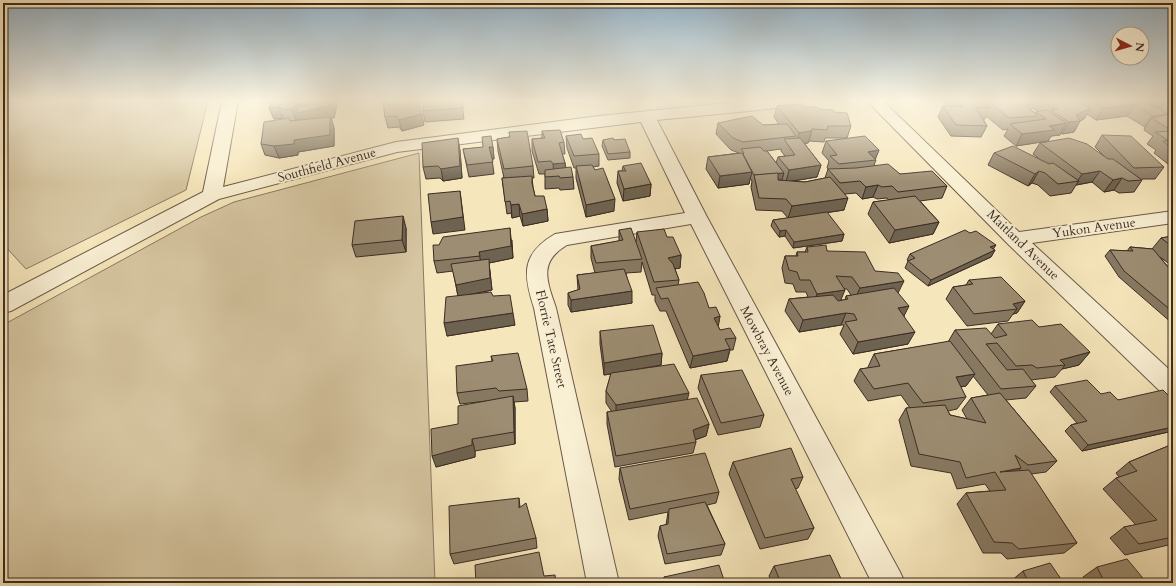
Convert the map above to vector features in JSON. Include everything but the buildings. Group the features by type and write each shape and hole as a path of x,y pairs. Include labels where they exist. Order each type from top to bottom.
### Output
{"street":[{"path":"212,195 225,128"},
{"name":"Southfield Avenue","path":"3,305 212,195 396,147 542,128"},
{"name":"Mowbray Avenue","path":"653,128 697,217 889,583"},
{"name":"Maitland Avenue","path":"902,128 1015,239 1173,388"},
{"name":"Yukon Avenue","path":"1015,239 1173,216"},
{"name":"Florrie Tate Street","path":"603,583 545,308 540,292 537,267 539,258 546,250 562,239 697,217"}],"shaded area":[{"path":"3,128 201,128 186,190 26,269 3,244"},
{"path":"419,153 435,583 3,583 3,325 201,217 234,202"}]}
